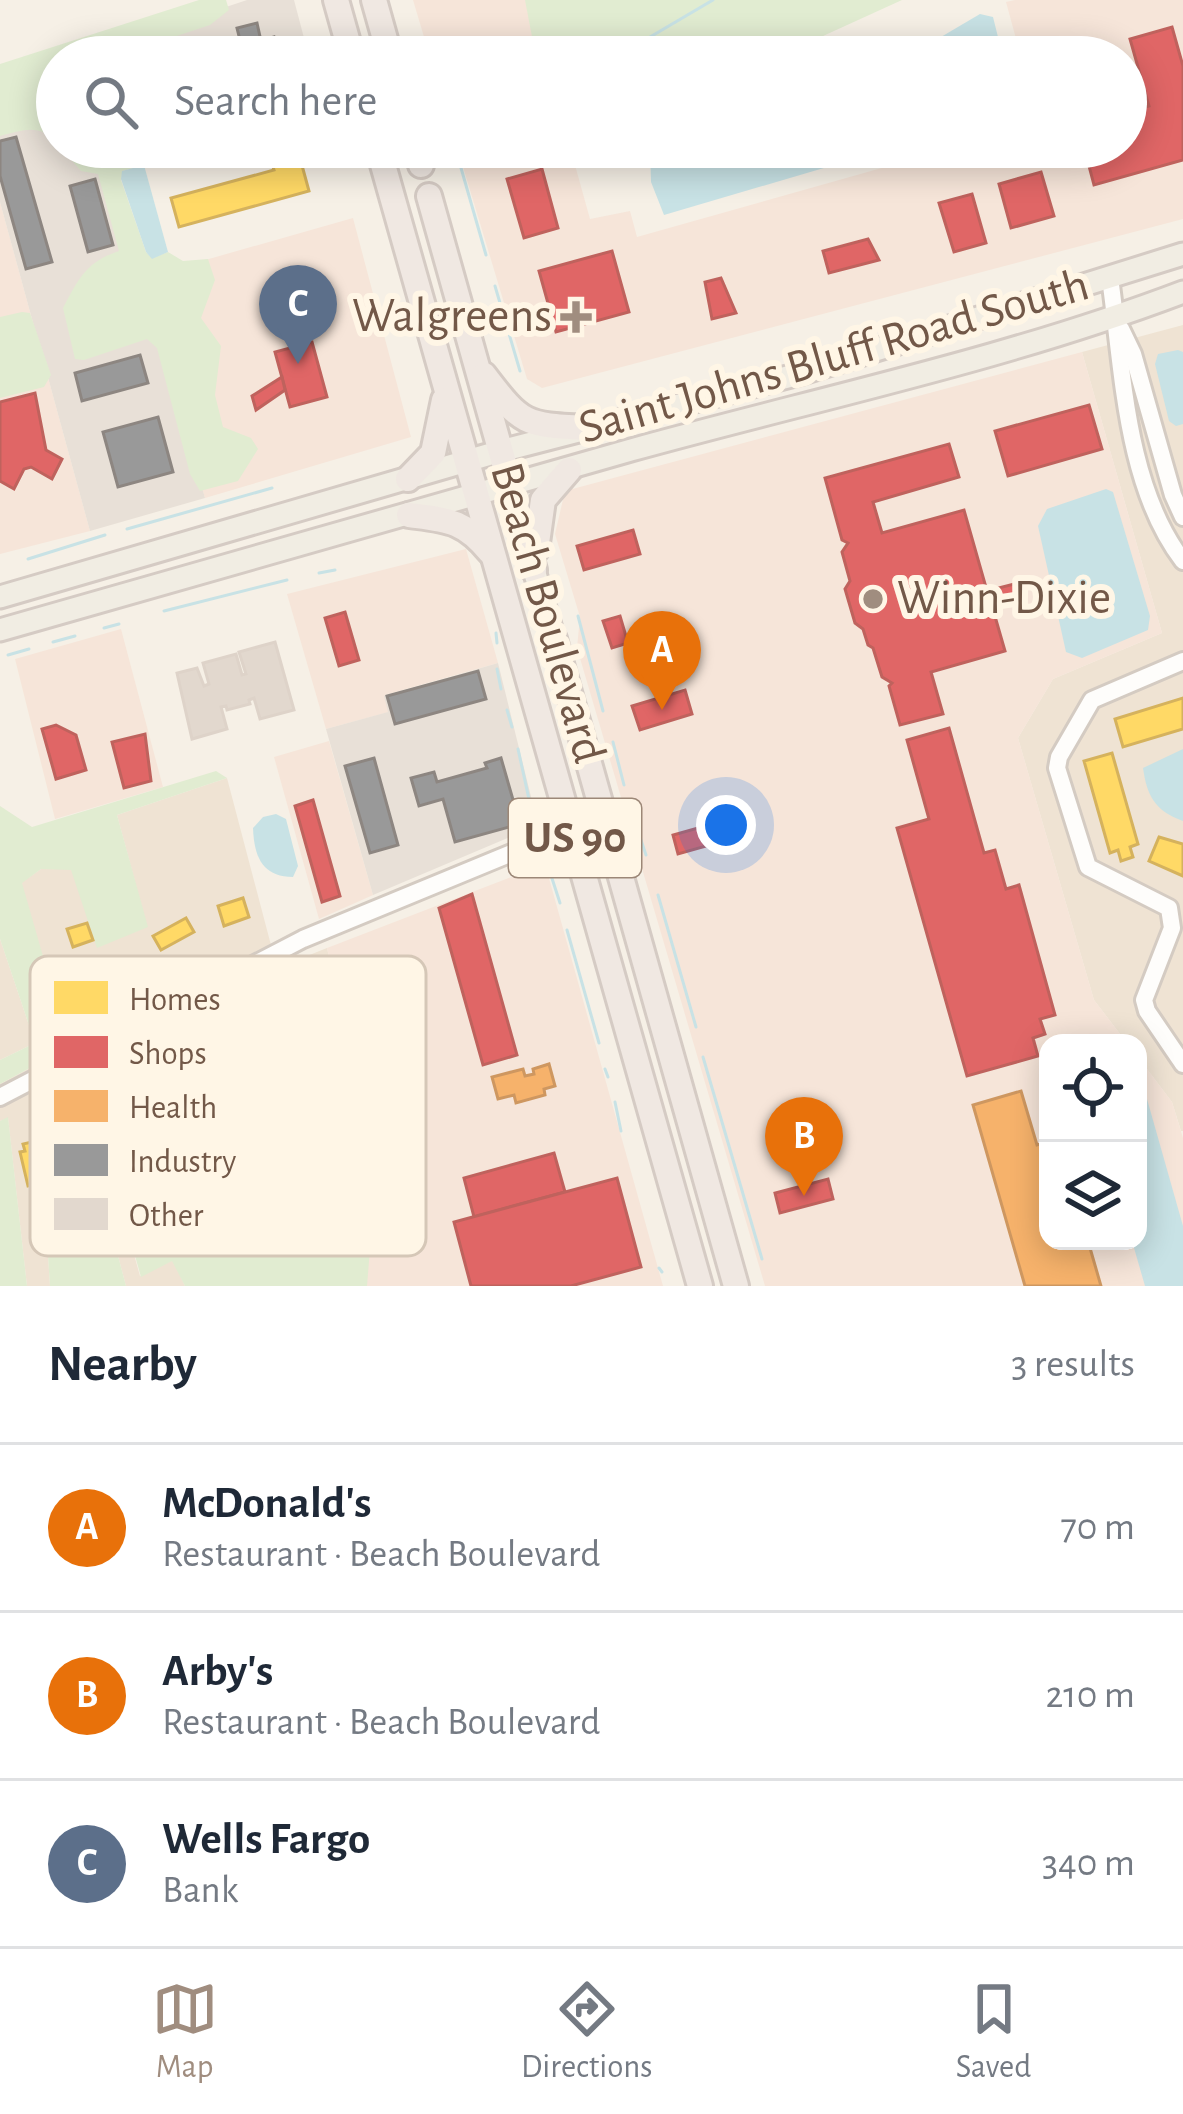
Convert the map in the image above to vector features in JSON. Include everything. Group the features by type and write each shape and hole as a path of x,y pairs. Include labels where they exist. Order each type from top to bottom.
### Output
{"highway":[{"path":"336,0 346,36"},
{"path":"374,0 384,36"},
{"name":"US 90","path":"384,168 700,1286"},
{"name":"Beach Boulevard","path":"429,196 534,570"},
{"path":"477,366 512,412 525,421 586,428"},
{"path":"408,478 433,453 446,386"},
{"path":"534,570 543,500 569,470"},
{"path":"409,515 463,525 495,557"},
{"name":"Beach Boulevard","path":"554,640 730,1285"}],"main road":[{"name":"Beach Boulevard","path":"421,168 429,196"},
{"name":"Saint Johns Bluff Road South","path":"0,597 501,451 799,374 1183,254"},
{"name":"Saint Johns Bluff Road South","path":"0,630 1116,317 1183,292"},
{"name":"Beach Boulevard","path":"534,570 554,640"}],"street":[{"path":"1110,278 1119,373 1150,496 1156,518 1183,561"},
{"path":"1116,317 1133,355 1183,517"},
{"path":"1183,661 1092,700 1057,768 1088,867 1169,908 1172,928 1144,1000 1183,1064"},
{"path":"270,956 604,815"},
{"path":"0,1097 30,1081"}],"shaded area":[{"path":"247,0 294,0 303,36 139,36"},
{"path":"413,0 528,0 538,36 424,36"},
{"path":"1183,0 1183,219 542,388 527,379 463,168 576,168 590,219 630,211 637,237 882,168 1147,168 1147,36 1015,36 1006,2"},
{"path":"36,71 36,168 110,168 205,498 90,531 0,202 0,84"},
{"path":"0,202 90,531 0,554"},
{"path":"353,218 411,437 205,498 142,278"},
{"path":"1183,325 1183,1131 1172,1102 1147,1069 1147,1034 1120,1034 1094,1000 1018,738 1053,679 1162,633 1082,352"},
{"path":"1082,352 1162,633 1053,679 1018,738 1094,1000 1120,1034 1039,1034 1039,1250 1147,1250 1147,1069 1172,1102 1183,1138 1183,1286 765,1286 577,648 580,617 555,534 565,491"},
{"path":"466,549 498,663 385,695 389,712 326,729 287,594"},
{"path":"121,629 163,787 55,819 15,659"},
{"path":"498,663 538,825 373,895 326,729 388,712 384,696"},
{"path":"329,741 373,895 319,919 274,757"},
{"path":"227,778 274,956 42,956 21,883 41,869 72,869 147,926 117,815"},
{"path":"545,864 663,1286 261,1286 289,1256 426,1256 426,956 329,956 327,948"},
{"path":"0,939 30,1028 30,1045 0,1060"},
{"path":"30,1068 30,1256 48,1256 50,1286 27,1286 8,1118 0,1121 0,1084"},
{"path":"118,1256 134,1256 140,1276 173,1260 185,1286 126,1286"}],"green space":[{"path":"199,0 226,0 229,10 210,25 177,36 87,36"},
{"path":"525,0 902,0 823,36 532,36"},
{"path":"36,52 36,130 0,136 0,64"},
{"path":"78,168 133,168 123,171 121,180 146,252 152,258 168,252 183,261 208,259 215,280 201,318 221,346 215,395 223,427 251,438 258,449 238,481 200,491 190,474 157,348 147,339 75,359 63,308 85,272 119,251 98,174"},
{"path":"30,313 51,375 44,387 0,398 0,317"},
{"path":"216,771 227,778 117,815 148,927 97,948 71,870 41,869 22,883 43,956 30,956 30,1028 0,939 0,806 32,827"},
{"path":"30,1045 30,1068 0,1084 0,1060"},
{"path":"8,1117 27,1286 0,1286 0,1121"},
{"path":"48,1256 118,1256 126,1286 50,1286"},
{"path":"135,1256 369,1256 367,1286 185,1286 172,1261 141,1277"}],"water":[{"path":"980,14 993,17 998,36 943,36"},
{"path":"145,168 168,252 152,259 146,252 122,171"},
{"path":"651,168 824,168 664,215"},
{"path":"1183,352 1183,424 1176,426 1169,421 1155,364 1158,354"},
{"path":"1106,489 1113,492 1150,616 1148,630 1082,658 1066,652 1038,526 1047,509"},
{"path":"1183,749 1183,821 1154,801 1143,768"},
{"path":"276,814 286,819 298,866 293,877 267,869 255,847 253,828 263,817"},
{"path":"1147,1099 1183,1226 1183,1286 1145,1286 1135,1250 1147,1250"}],"building: Homes":[{"path":"303,168 309,191 179,227 171,198 274,170"},
{"path":"1183,698 1183,729 1123,747 1115,719"},
{"path":"1112,753 1138,844 1130,847 1133,857 1121,861 1118,850 1110,853 1084,761"},
{"path":"1159,837 1183,844 1183,876 1149,861"},
{"path":"243,898 249,917 224,926 218,906"},
{"path":"186,918 194,932 161,950 153,936"},
{"path":"87,923 93,940 73,947 67,929"},
{"path":"30,1142 28,1186 20,1152 25,1151 23,1144"}],"building: Shops":[{"path":"1172,27 1183,66 1183,160 1094,185 1090,168 1147,168 1147,36 1140,36"},
{"path":"542,169 558,228 524,238 507,179"},
{"path":"1041,172 1054,216 1011,228 999,184"},
{"path":"972,194 986,243 954,252 939,203"},
{"path":"868,239 879,260 829,273 823,251"},
{"path":"612,251 629,312 556,332 539,271"},
{"path":"721,278 736,313 712,319 705,282"},
{"path":"312,342 327,397 290,407 275,352"},
{"path":"282,377 285,390 256,410 252,396"},
{"path":"35,393 46,450 62,459 52,479 31,467 24,469 14,489 0,481 0,402"},
{"path":"1089,405 1102,449 1008,476 995,431"},
{"path":"949,444 959,477 873,502 882,533 964,510 987,591 1014,584 1018,599 992,606 1005,651 931,672 943,714 900,725 892,683 882,677 873,648 855,623 845,589 850,581 842,552 848,543 842,540 825,478"},
{"path":"633,530 640,554 584,570 577,546"},
{"path":"345,612 359,660 339,666 325,618"},
{"path":"620,616 628,643 612,648 603,621"},
{"path":"685,690 692,714 640,730 632,706"},
{"path":"56,725 76,735 86,770 56,779 42,729"},
{"path":"949,728 984,853 995,850 1006,889 1019,885 1055,1015 1040,1019 1045,1034 1033,1038 1038,1056 967,1076 897,828 929,819 907,740"},
{"path":"145,734 151,781 124,788 112,742"},
{"path":"313,800 340,896 322,902 295,806"},
{"path":"719,822 724,841 678,854 673,835"},
{"path":"472,894 517,1055 483,1065 439,908"},
{"path":"554,1153 565,1192 474,1217 464,1178"},
{"path":"617,1178 641,1267 571,1286 471,1286 454,1222"},
{"path":"828,1179 833,1199 780,1213 775,1193"}],"building: Health":[{"path":"549,1064 555,1086 544,1089 545,1095 516,1103 514,1095 498,1099 492,1077 523,1069 525,1076 534,1074 533,1069"},
{"path":"1021,1091 1039,1144 1039,1250 1091,1250 1101,1286 1025,1286 973,1105"}],"building: Industry":[{"path":"257,23 260,36 239,36 237,28"},
{"path":"16,137 52,262 26,269 0,176 0,141"},
{"path":"95,179 113,245 88,252 70,186"},
{"path":"140,355 148,383 82,401 75,373"},
{"path":"158,417 173,472 118,487 103,432"},
{"path":"478,671 486,699 395,724 387,696"},
{"path":"374,758 398,845 370,853 345,766"},
{"path":"501,758 520,824 455,842 443,799 419,806 411,778 434,772 437,782 487,768 485,763"}],"building: Other":[{"path":"275,642 294,710 260,719 254,698 250,704 227,710 221,707 227,729 192,739 177,673 197,668 204,686 209,684 203,663 236,654 242,675 246,674 239,652"}],"waterway":[{"path":"652,36 713,0"},
{"path":"461,168 486,255"},
{"path":"495,286 520,371"},
{"path":"127,529 272,488"},
{"path":"28,559 105,535"},
{"path":"319,573 335,570"},
{"path":"164,611 287,580"},
{"path":"578,616 603,711"},
{"path":"104,628 119,624"},
{"path":"496,633 497,643"},
{"path":"53,642 75,636"},
{"path":"8,655 29,649"},
{"path":"497,669 501,689"},
{"path":"507,710 512,727"},
{"path":"613,742 624,785"},
{"path":"518,749 534,822"},
{"path":"636,825 646,855"},
{"path":"547,863 560,903"},
{"path":"658,895 696,1027"},
{"path":"567,930 599,1043"},
{"path":"703,1057 762,1259"},
{"path":"605,1069 608,1077"},
{"path":"615,1102 621,1131"},
{"path":"659,1268 662,1272"}],"place":[{"name":"Walgreens","path":"576,317"},
{"name":"Wells Fargo","path":"298,364"},
{"name":"Winn-Dixie","path":"873,599"},
{"name":"McDonald's","path":"662,710"},
{"name":"Arby's","path":"804,1196"}]}
